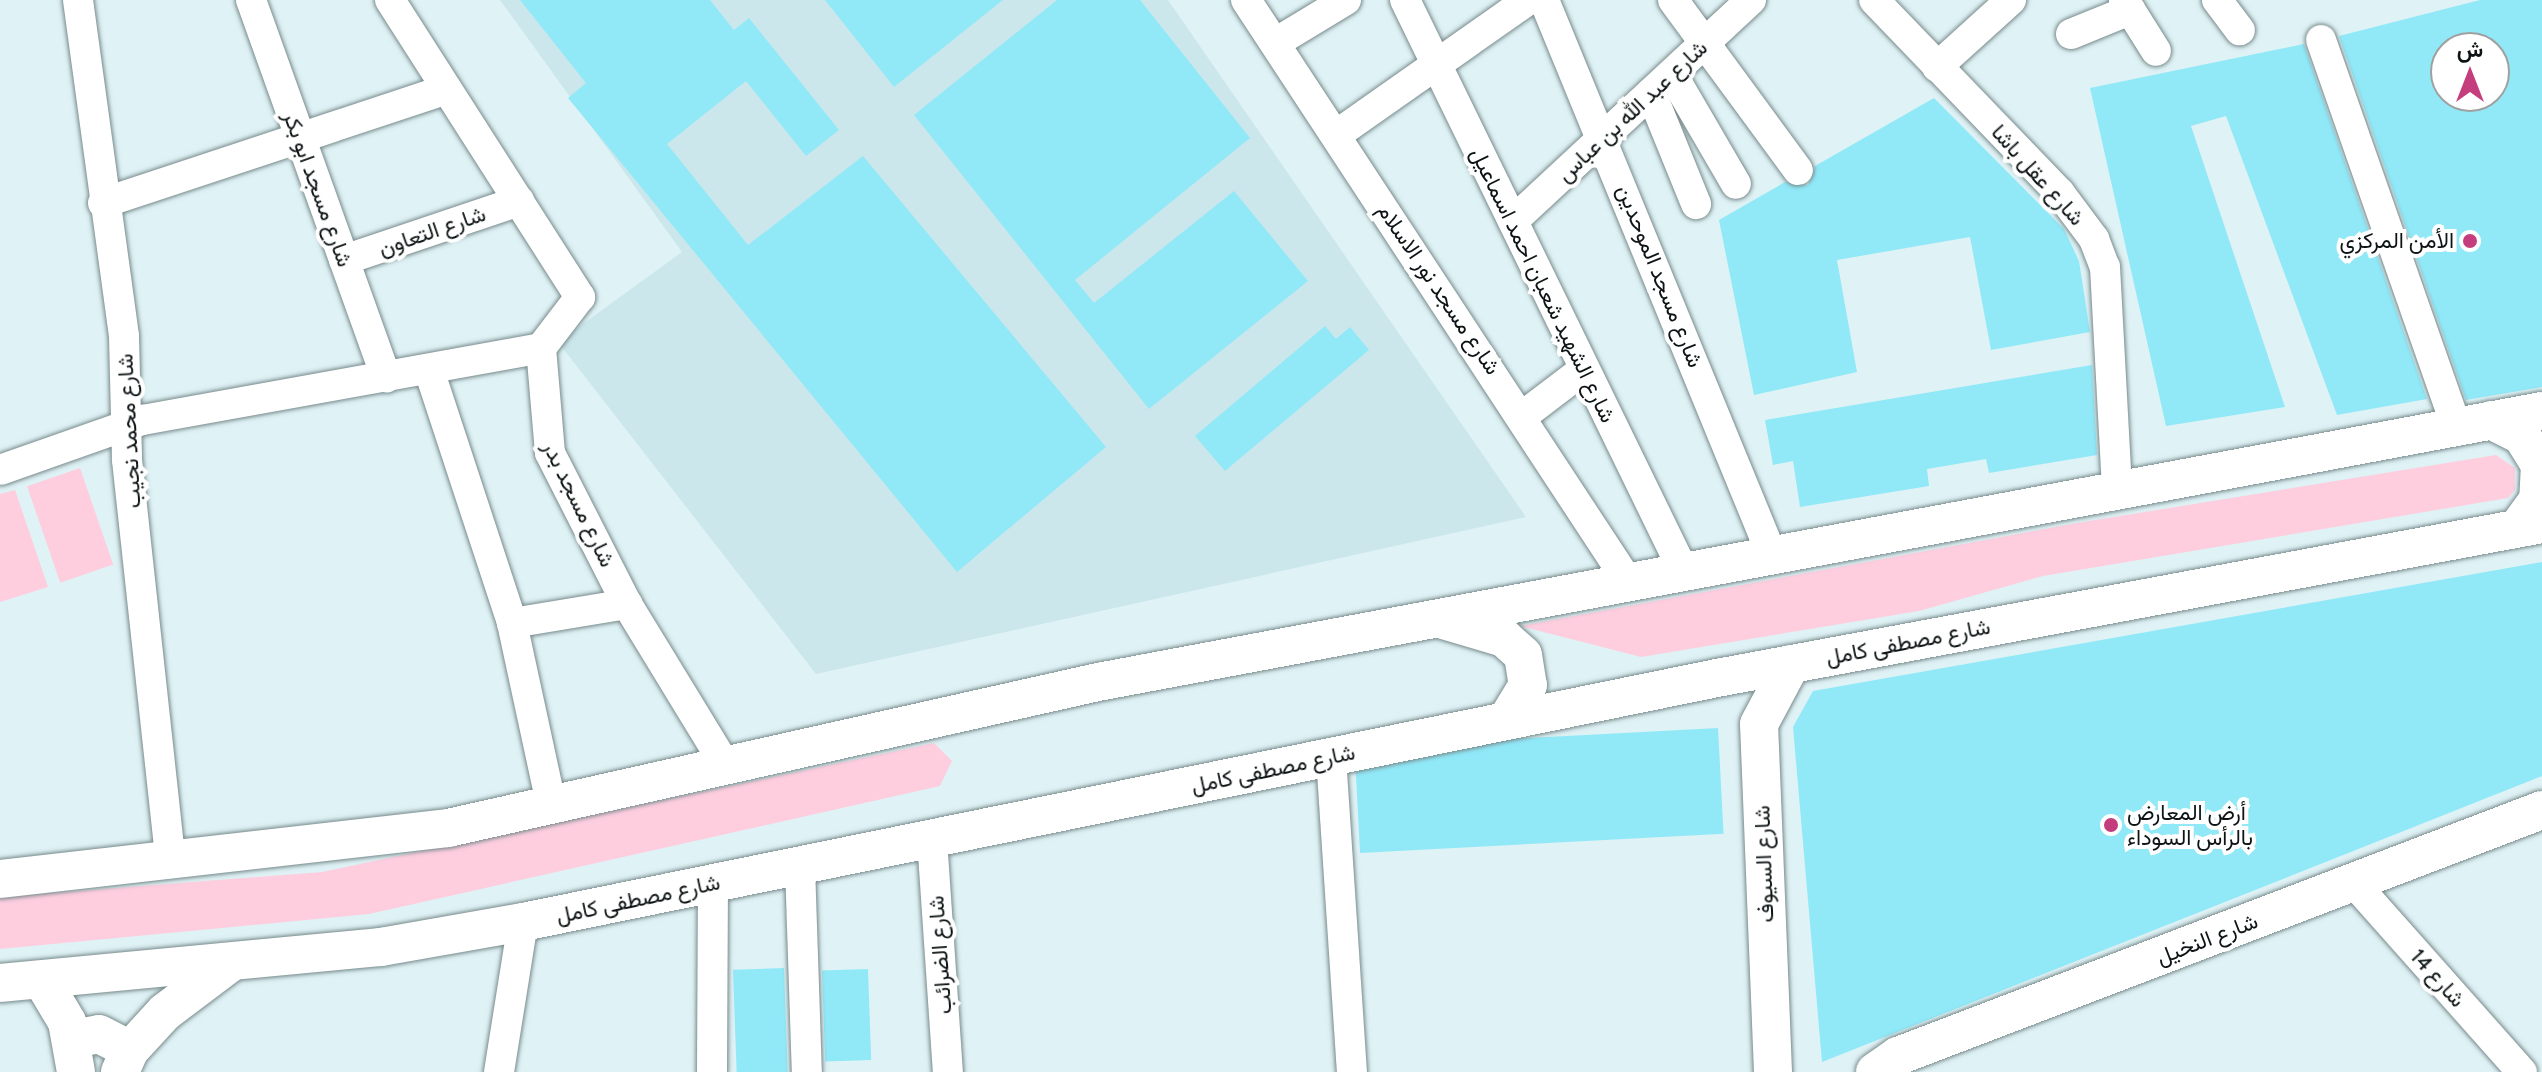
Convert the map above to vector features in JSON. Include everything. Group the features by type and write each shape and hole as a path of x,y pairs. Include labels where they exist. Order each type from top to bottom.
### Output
{"main road":[{"path":"0,879 171,863 448,828 724,763 1435,617 2117,487 2542,411"},
{"path":"2474,423 2522,436 2540,465 2538,500 2530,526"},
{"name":"شارع مصطفى كامل","path":"0,983 381,947 523,922 1791,664 2530,526"},
{"path":"1435,617 1504,638 1523,655 1528,685 1506,721"},
{"name":"شارع السيوف","path":"1773,1072 1759,724 1791,664"},
{"name":"شارع النخيل","path":"1875,1072 1898,1056 2542,810"},
{"path":"42,980 74,1055 99,1034 125,1061 176,1003 234,961"}],"street":[{"name":"شارع محمد نجيب","path":"78,0 103,203 124,336 125,425 171,863"},
{"name":"شارع مسجد ابو بكر","path":"251,0 386,378"},
{"path":"0,470 125,425 541,348 548,331 581,299 390,0"},
{"name":"شارع مسجد نور الاسلام","path":"1246,0 1524,415 1627,580"},
{"path":"1275,43 1346,0"},
{"name":"شارع الشهيد شعبان احمد اسماعيل","path":"1405,0 1683,570"},
{"path":"1336,135 1528,0"},
{"name":"شارع مسجد الموحدين","path":"1544,0 1604,136 1771,553"},
{"path":"1673,0 1798,170"},
{"name":"شارع عبد الله بن عباس","path":"1513,221 1751,0"},
{"path":"1937,67 2011,0"},
{"path":"2217,0 2240,30"},
{"name":"شارع عقل باشا","path":"1877,1 2059,192 2094,239 2105,267 2117,487"},
{"path":"2071,34 2127,5 2156,51"},
{"path":"2321,40 2474,423"},
{"path":"1661,84 1736,184"},
{"path":"1661,84 1696,204"},
{"path":"103,203 447,89"},
{"name":"شارع التعاون","path":"344,260 519,201"},
{"name":"شارع مسجد بدر","path":"541,348 550,453 627,604 724,763"},
{"path":"429,370 512,623 551,803"},
{"path":"1524,415 1583,370"},
{"path":"512,623 627,604"},
{"path":"1331,757 1352,1072"},
{"name":"شارع الضرائب","path":"932,839 948,1072"},
{"path":"800,866 807,1072"},
{"name":"شارع 14","path":"2354,883 2523,1072"},
{"path":"712,1072 713,884"},
{"path":"499,1072 523,922"},
{"path":"2523,1072 2542,1058"}],"shaded area":[{"path":"500,0 1168,0 1526,517 816,674 558,342 682,252"},
{"path":"2496,455 2515,468 2515,490 2508,498 2043,576 1919,611 1641,657 1520,626 2077,523"},
{"path":"80,468 113,564 60,583 27,486"},
{"path":"15,490 48,587 0,602 0,494"},
{"path":"934,743 952,761 940,786 369,914 0,949 0,897 322,872"}],"building":[{"path":"520,0 710,0 734,30 749,18 839,130 806,156 746,81 667,144 748,245 863,156 1106,447 957,572 568,98 586,83"},
{"path":"825,0 1003,0 894,87"},
{"path":"1057,0 1140,0 1250,138 1075,280 1094,303 1234,191 1308,281 1149,409 914,115"},
{"name":"الأمن المركزي","path":"2480,0 2542,0 2542,387 2466,400 2339,36"},
{"path":"2304,44 2427,399 2337,415 2226,116 2191,126 2285,407 2166,426 2090,88"},
{"path":"1934,98 2064,229 2079,261 2090,332 1991,350 1970,237 1837,260 1857,372 1754,395 1719,220 1785,182 1808,185 1815,166"},
{"path":"1325,326 1336,339 1350,327 1369,350 1225,471 1195,436"},
{"path":"2092,365 2097,455 1989,473 1986,459 1927,469 1929,486 1800,507 1793,461 1773,465 1765,420"},
{"name":"أرض المعارض بالرأس السوداء","path":"2542,562 2542,776 1822,1062 1793,727 1813,691"},
{"path":"1718,728 1724,834 1360,853 1354,747"},
{"path":"784,968 788,1072 737,1072 733,970"},
{"path":"868,969 871,1060 825,1062 822,971"}],"place":[{"name":"الأمن المركزي","path":"2470,241"},
{"name":"أرض المعارض بالرأس السوداء","path":"2111,825"}]}
